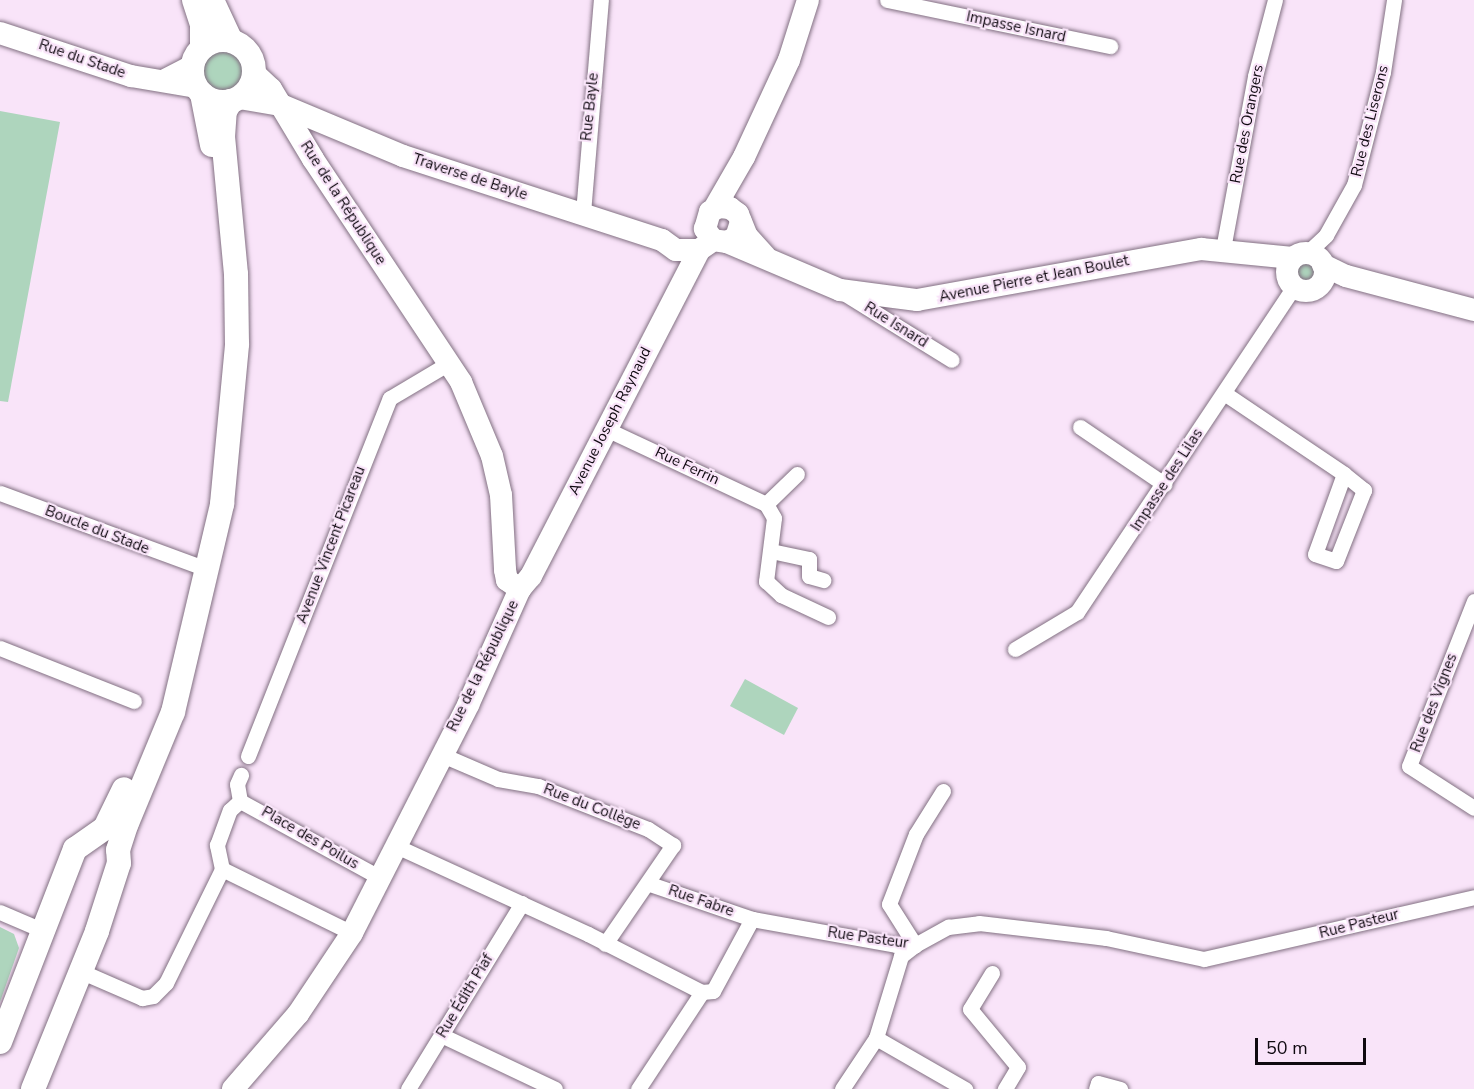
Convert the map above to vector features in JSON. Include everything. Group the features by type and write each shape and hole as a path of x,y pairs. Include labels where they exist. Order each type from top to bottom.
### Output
{"main road":[{"path":"0,1042 75,849 85,839 97,835 113,814 158,710 196,565 212,485 226,345 223,240 210,126 198,74 202,24 194,0"},
{"path":"212,0 231,42"},
{"name":"Avenue Joseph Raynaud","path":"520,589 531,576 606,429 719,228 744,157 789,60 808,0"},
{"name":"Rue du Stade","path":"0,33 131,76 165,80 198,74"},
{"path":"198,74 221,40 231,42 246,51 254,73 272,89 281,105"},
{"path":"33,1089 119,863 118,850 173,712 222,504 237,344 237,274 223,137 225,111 249,87 254,73"},
{"path":"198,74 215,101 235,100"},
{"name":"Traverse de Bayle","path":"235,100 281,105 403,156 662,240 719,228"},
{"name":"Rue de la République","path":"233,1089 298,1014 352,933 440,754 468,705 520,589 507,580 501,495 492,456 478,418 449,363 281,105"},
{"name":"Avenue Pierre et Jean Boulet","path":"719,228 747,236 768,259 840,290 899,299 943,298 1160,255 1223,249 1270,255 1307,269"},
{"path":"1307,269 1346,276 1474,310"},
{"path":"97,835 110,840 118,850"}],"street":[{"name":"Rue Bayle","path":"583,213 600,0"},
{"name":"Impasse Isnard","path":"887,0 1110,46"},
{"name":"Rue des Orangers","path":"1223,249 1255,76 1275,0"},
{"name":"Rue des Liserons","path":"1307,269 1354,185 1383,72 1394,0"},
{"name":"Impasse des Lilas","path":"1015,649 1077,612 1307,269"},
{"name":"Rue Isnard","path":"840,290 952,360"},
{"name":"Avenue Vincent Picareau","path":"248,756 390,398 449,363"},
{"path":"1224,393 1344,474 1364,490 1336,561 1316,554 1344,474"},
{"path":"1080,427 1164,484"},
{"name":"Rue Ferrin","path":"606,429 766,504"},
{"path":"797,474 766,504 774,518 766,581 781,595 828,617"},
{"name":"Boucle du Stade","path":"0,493 172,559 196,565"},
{"path":"771,551 808,558 809,576 823,580"},
{"name":"Rue des Vignes","path":"1474,601 1409,766 1474,808"},
{"path":"0,648 134,701"},
{"name":"Rue du Collège","path":"440,754 498,779 538,786 648,829 673,845"},
{"path":"80,970 132,996 153,996 166,983 222,868 217,845 230,810 240,801 239,780"},
{"path":"842,1089 876,1038 901,956 915,945 889,904 912,842 943,792"},
{"name":"Place des Poilus","path":"240,801 379,877"},
{"name":"Rue Fabre","path":"605,944 650,884 673,845"},
{"path":"396,846 522,903 702,992 713,991 752,919"},
{"path":"222,868 352,933"},
{"name":"Rue Fabre","path":"650,884 752,919"},
{"name":"Rue Pasteur","path":"752,919 896,945 915,945 948,927 980,923 1106,938 1204,959 1474,897"},
{"name":"Rue Édith Piaf","path":"408,1089 522,903"},
{"path":"0,912 42,930"},
{"path":"992,973 970,1010 1018,1067 1005,1089"},
{"path":"638,1089 702,992"},
{"path":"441,1035 555,1089"},
{"path":"876,1038 965,1089"},
{"path":"1096,1089 1098,1083 1120,1089"}],"green space":[{"path":"223,41 240,46 248,54 253,71 248,88 240,96 223,101 206,96 198,88 193,71 198,54 206,46"},
{"path":"0,111 60,122 8,402 0,401"},
{"path":"1313,255 1318,258 1324,278 1312,290 1301,290 1291,284 1287,269"},
{"path":"745,679 798,708 784,735 730,706"},
{"path":"0,927 14,934 19,948 0,1002"}]}
